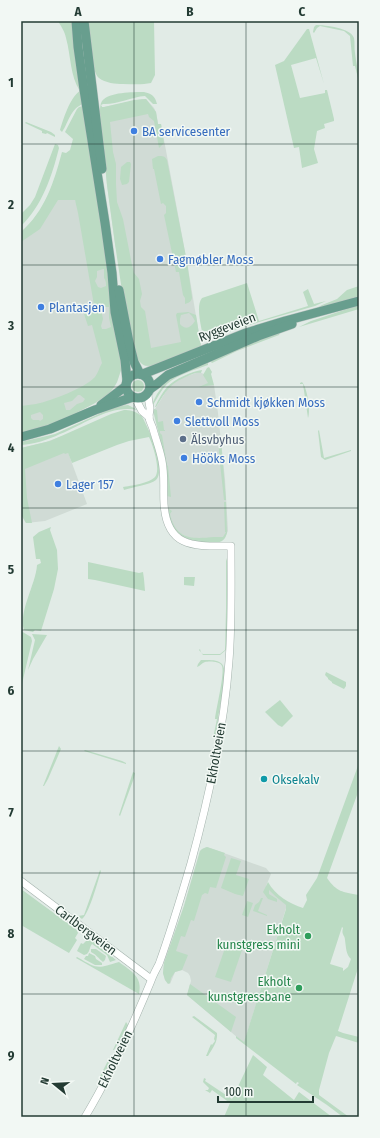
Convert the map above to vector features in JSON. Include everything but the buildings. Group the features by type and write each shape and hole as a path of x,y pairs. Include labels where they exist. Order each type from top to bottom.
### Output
{"main road":[{"path":"76,21 84,90 112,274 115,312 125,360 127,390 134,398"},
{"path":"21,437 50,429 95,410 134,398 142,398 149,391 150,385 149,380 142,374 134,362 121,302 105,191 84,21"},
{"name":"Ryggeveien","path":"142,374 246,333 359,301"},
{"name":"Ryggeveien","path":"149,391 168,375 258,336 323,312"},
{"path":"95,410 133,375 142,374"}],"street":[{"name":"Ekholtveien","path":"85,1117 121,1049 152,979 179,904 197,842 209,791 224,712 229,662 231,546 205,546 184,542 174,534 169,526 164,504 164,474 162,461 149,417 149,391"},
{"name":"Ekholtveien","path":"134,398 142,411 149,417"},
{"name":"Carlbergveien","path":"21,881 152,979"}],"shaded area":[{"path":"146,99 154,108 158,124 161,124 201,346 149,367 143,365 115,244 107,185 100,110 101,105 104,107"},
{"path":"49,193 75,200 108,267 113,325 121,370 114,388 95,403 76,413 21,433 21,232 40,211"},
{"path":"199,372 204,374 212,385 214,385 218,413 225,479 228,531 224,539 218,542 199,542 177,532 168,516 167,472 164,453 153,410 173,383"},
{"path":"62,436 87,504 45,521 26,523 21,513 21,448 46,442"},
{"path":"207,847 266,868 271,874 266,886 276,897 287,905 244,1043 187,995 191,981 188,973 182,970 175,972 170,984 165,980 163,973 164,963 184,906 200,851"}],"green space":[{"path":"58,21 73,21 83,104 72,112 62,132 60,130 67,109 73,98 80,91 72,72 68,45 63,29"},
{"path":"87,21 154,21 155,75 151,83 117,84 101,80 96,74 92,60"},
{"path":"316,25 343,29 352,35 354,38 359,82 355,66 353,66 350,36 344,31 320,26 314,33 314,27"},
{"path":"307,29 309,29 324,84 316,58 291,65 300,98 325,93 325,90 327,90 334,121 324,124 325,128 317,131 314,149 318,163 302,168 299,147 294,148 275,65 284,61"},
{"path":"144,92 154,97 157,104 153,104 145,96 101,105 104,107 134,100 146,99 156,112 158,124 161,124 164,143 159,148 154,121 148,114 110,122 113,152 116,164 117,202 123,219 134,273 139,279 142,294 140,301 141,307 145,311 151,348 181,342 176,315 177,313 188,312 196,315 201,346 172,360 147,366 139,361 134,351 122,291 107,185 100,114 101,104 105,98 115,94","holes":["189,313 195,321 192,325 186,328 180,324 181,315"]},
{"path":"83,106 107,255 113,325 120,356 121,370 117,382 110,393 95,403 49,425 21,433 21,406 42,402 76,390 95,377 102,363 92,325 88,326 84,314 95,311 75,200 58,200 40,229 21,242 21,232 36,215 48,195 62,152 66,153 70,150 73,139 65,132 79,107","holes":["104,269 106,286 101,288 98,287 95,281 97,271","103,307 109,307 111,327 106,329 102,329 101,326 103,319 101,309","78,395 85,399 83,402 77,404 70,410 66,410 64,403 72,401","40,412 43,415 43,419 40,421 33,420 31,415"]},
{"path":"26,122 51,132 55,135 55,137 47,133 42,133 42,131 25,123"},
{"path":"55,144 58,145 59,148 45,190 35,209 21,226 21,214 30,205 35,197"},
{"path":"158,156 164,156 167,160 187,262 192,297 190,302 185,304 179,272 176,272 164,215 166,213 166,206 163,203 161,204 153,169 152,159"},
{"path":"127,162 130,162 131,164 129,182 122,185 120,179 121,167"},
{"path":"247,283 259,321 308,306 303,292 308,289 314,304 326,301 315,306 216,336 215,334 212,335 213,338 204,341 199,312 202,298"},
{"path":"359,286 359,296 317,308 337,299 347,290"},
{"path":"359,305 359,309 299,327 311,321"},
{"path":"280,333 279,335 237,351 212,363 210,361 267,336"},
{"path":"208,361 208,365 181,375 167,384 153,405 157,394 167,380"},
{"path":"209,367 212,372 211,374 214,385 199,387 208,383 203,375"},
{"path":"202,370 201,373 191,375 172,385 155,407 162,394 170,384 193,372"},
{"path":"140,380 143,381 143,391 136,392 133,391 132,384 133,381"},
{"path":"302,382 304,385 308,399 308,418 303,384 300,384"},
{"path":"128,405 138,410 128,409 108,412 51,438 36,443 21,445 21,442 55,434 110,409"},
{"path":"154,409 157,410 158,422 163,421 165,430 160,431 160,433 162,435 168,466 171,497 167,496 166,463"},
{"path":"124,410 132,411 141,415 148,428 158,458 159,474 156,480 124,490 123,487 145,483 157,474 157,463 149,437 117,445 72,463 68,453 64,453 25,469 27,498 32,523 26,523 21,513 21,448 50,441 111,414"},
{"path":"319,430 324,458 351,451 325,460 321,457"},
{"path":"219,441 221,441 226,500 224,500 220,463 221,457 219,457"},
{"path":"224,502 226,502 227,533 224,539 218,543 193,541 182,536 174,528 168,513 169,509 172,511 170,514 176,529 186,536 199,538 223,537 226,532"},
{"path":"51,527 50,530 57,550 58,569 54,589 41,631 35,630 33,632 24,630 23,615 34,581 37,565 41,563 40,559 36,559 33,537 39,532"},
{"path":"226,558 228,609 226,650 220,655 203,655 202,653 220,654 225,650"},
{"path":"88,562 139,573 143,572 145,591 88,579"},
{"path":"184,577 195,577 194,586 184,585"},
{"path":"21,631 31,637 32,641 21,688"},
{"path":"32,634 47,635 28,670 35,640"},
{"path":"201,660 218,661 222,664 224,668 223,690 215,738 213,738 217,719 215,719 223,670 221,664 217,662 204,662 197,667"},
{"path":"326,672 346,682 344,689 332,683 325,675"},
{"path":"280,700 293,716 282,727 265,712"},
{"path":"59,746 61,749 48,779 43,786"},
{"path":"85,750 122,761 126,764 84,751"},
{"name":"Ekholt kunstgressbane","path":"359,763 359,785 357,795 327,878 340,891 359,895 359,965 338,1031 359,1037 359,1043 336,1036 329,1053 319,1090 319,1095 349,1117 343,1117 297,1085 299,1083 297,1082 296,1084 236,1038 236,1036 244,1042 286,909 286,905 269,890 269,894 277,899 277,902 268,899 263,892 268,882 271,887 283,898 303,908 307,900 306,895 317,878","holes":["342,927 342,932 345,938 346,951 351,959 348,967 343,971 343,968 330,964"]},
{"path":"133,772 135,773 134,778 120,816 119,815"},
{"path":"207,847 225,853 224,855 226,857 216,888 210,887 208,894 205,893 202,895 194,921 191,920 185,937 181,936 176,951 188,955 182,970 175,972 170,983 168,984 163,973 164,963 184,906 200,851"},
{"path":"231,858 241,861 236,875 249,879 243,896 221,888"},
{"path":"100,870 96,889 88,911 82,919 78,916 84,915"},
{"path":"21,889 77,930 78,933 75,938 77,940 69,953 21,925"},
{"path":"261,898 263,898 258,911 267,916 253,911 255,905"},
{"path":"247,901 253,903 248,917 242,915"},
{"path":"90,939 116,960 110,962 107,955 92,944 87,954 84,955 77,951 81,943 83,944"},
{"path":"226,945 242,950 231,982 215,977"},
{"path":"91,949 96,949 106,956 105,960 103,962 91,952"},
{"path":"89,953 95,956 96,959 102,963 102,965 95,965 84,959"},
{"path":"77,957 97,967 119,962 132,972 138,979 140,988 139,994 76,958"},
{"path":"190,984 236,1017 231,1032 187,995"},
{"path":"194,1016 217,1033 216,1042 208,1056 206,1056 211,1044 212,1045 215,1041 215,1035 192,1017"},
{"path":"126,1022 128,1025 127,1028 113,1050"},
{"path":"253,1055 267,1067 263,1075 294,1100 299,1092 332,1117 224,1117 230,1103 212,1090 210,1093 205,1090 208,1090 209,1088 203,1082 204,1078 206,1079 205,1081 232,1099"},
{"path":"110,1057 112,1058 101,1080 98,1080"}],"place":[{"name":"BA servicesenter","path":"134,131"},
{"name":"Fagmøbler Moss","path":"160,259"},
{"name":"Plantasjen","path":"41,307"},
{"name":"Schmidt kjøkken Moss","path":"199,402"},
{"name":"Slettvoll Moss","path":"177,421"},
{"name":"Älsvbyhus","path":"183,439"},
{"name":"Hööks Moss","path":"184,458"},
{"name":"Lager 157","path":"58,484"},
{"name":"Oksekalv","path":"264,779"},
{"name":"Ekholt kunstgress mini","path":"308,936"},
{"name":"Ekholt kunstgressbane","path":"299,988"}]}
